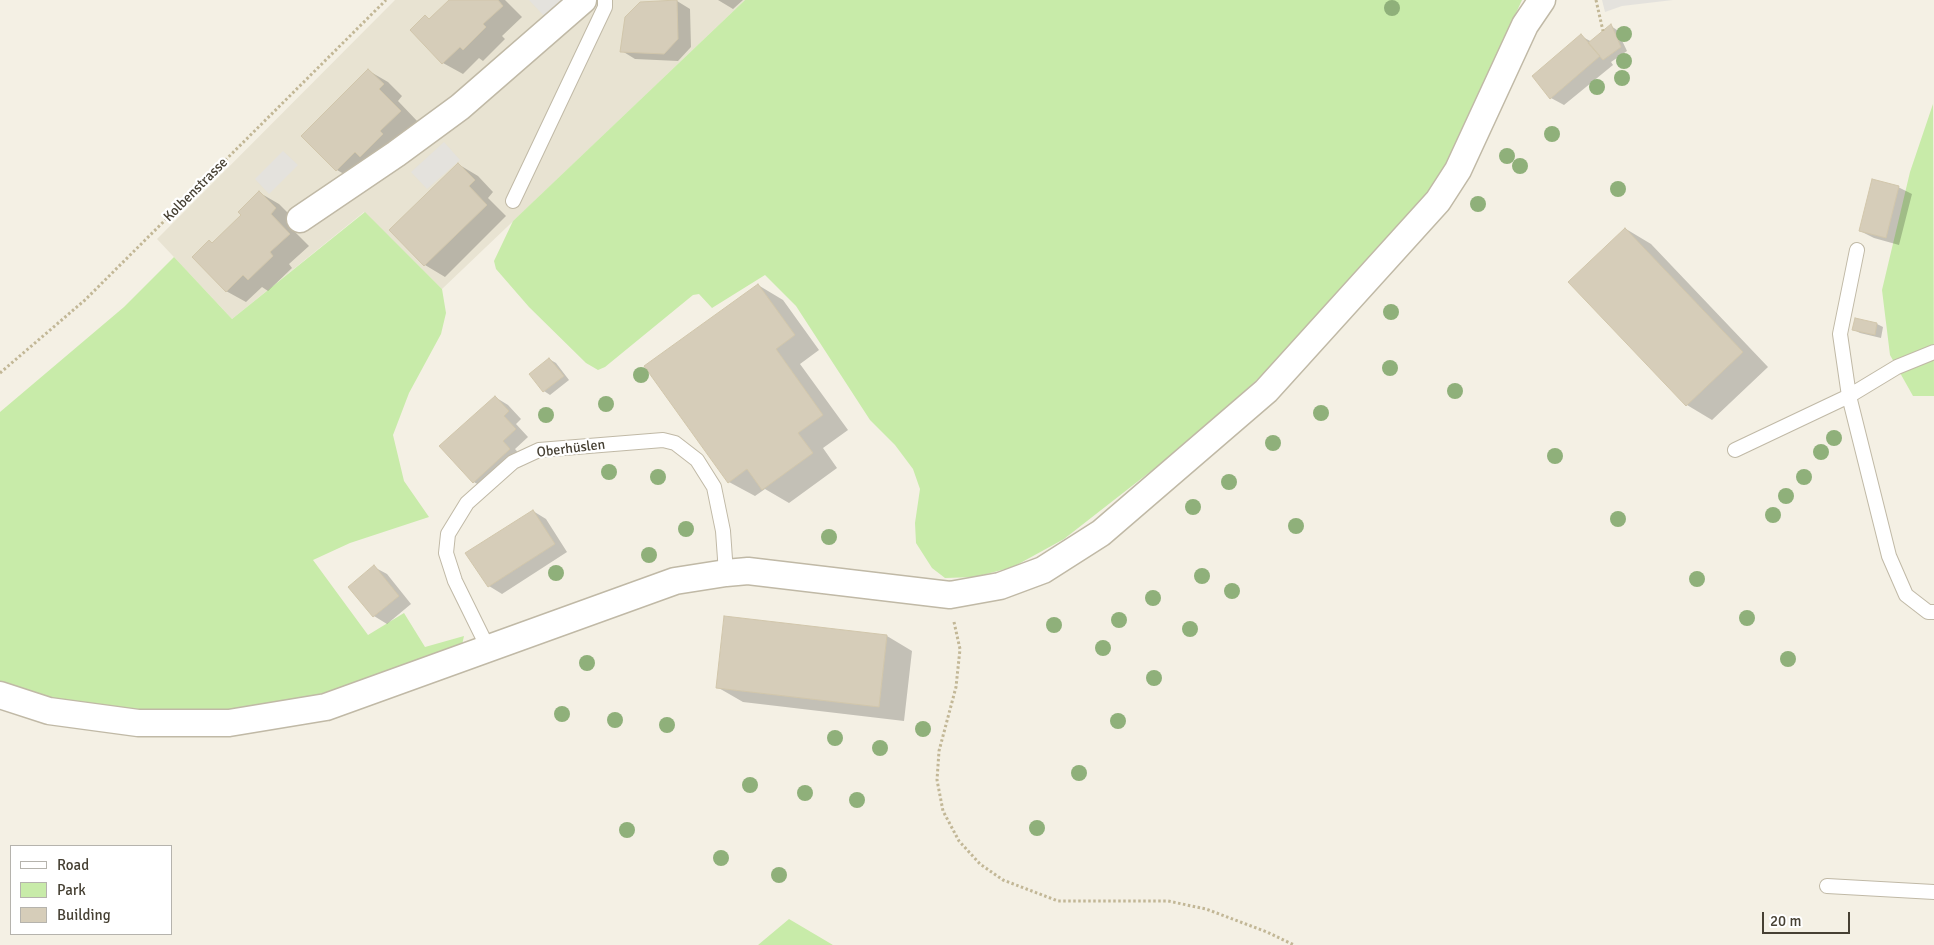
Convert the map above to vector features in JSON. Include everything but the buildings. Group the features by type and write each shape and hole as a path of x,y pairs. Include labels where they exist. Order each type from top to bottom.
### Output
{"street":[{"path":"300,219 396,154 460,107 583,0"},
{"path":"0,695 48,711 138,723 229,723 326,707 675,581 726,573 748,572 950,595 1000,586 1044,570 1101,533 1266,391 1438,201 1458,170 1525,25 1542,0"}],"lane":[{"path":"513,201 605,7 605,0"},
{"path":"1857,250 1840,334 1850,396 1889,556 1906,596 1928,612 1934,612"},
{"path":"1735,450 1850,396 1897,366 1934,352"},
{"name":"Oberhüslen","path":"488,648 455,581 446,553 448,534 467,503 513,462 539,450 664,440 675,443 697,460 714,488 723,532 726,573"},
{"path":"1827,886 1934,892"}],"path":[{"name":"Kolbenstrasse","path":"0,373 85,300 386,0"},
{"path":"1596,0 1603,31"},
{"path":"941,594 953,619 960,649 956,687 939,751 937,780 943,811 959,841 980,864 1003,880 1058,901 1168,901 1206,909 1268,932 1294,945"}],"shaded area":[{"path":"395,0 745,0 442,289 364,212 232,319 157,239"},
{"path":"529,0 561,0 544,16"},
{"path":"1602,0 1673,0 1622,6 1605,12"},
{"path":"444,142 460,160 427,189 411,172"},
{"path":"283,151 298,165 269,194 255,179"}],"green space":[{"path":"745,0 1522,0 1449,159 1431,190 1336,299 1262,375 1196,436 1064,539 1013,567 975,577 945,578 932,568 916,543 915,523 920,489 913,469 895,445 870,420 796,306 765,275 712,308 699,294 693,295 605,367 598,370 586,363 529,307 496,269 494,261 513,221"},
{"path":"1933,104 1934,396 1913,396 1890,355 1882,290 1910,172"},
{"path":"365,212 442,289 446,313 441,334 409,393 393,435 404,481 429,517 350,543 313,560 368,635 404,613 425,647 464,636 462,645 368,681 308,697 218,711 158,712 104,707 38,696 0,685 0,412 124,307 174,257 232,319"},
{"path":"789,919 833,945 758,945"}]}
